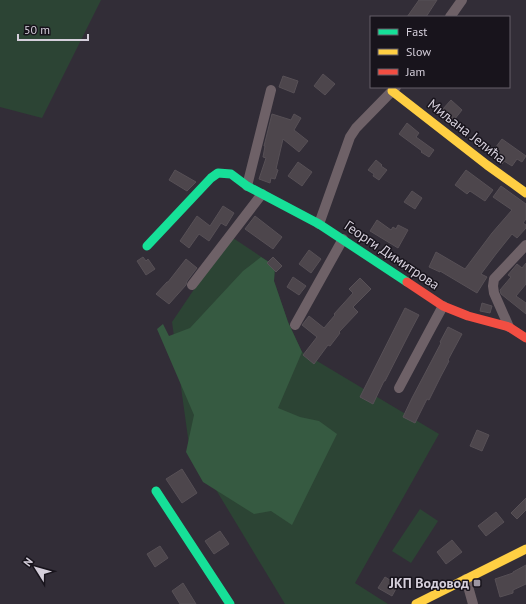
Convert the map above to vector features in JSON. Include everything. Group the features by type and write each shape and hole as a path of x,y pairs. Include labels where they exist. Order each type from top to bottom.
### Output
{"street":[{"path":"451,16 462,0"},
{"path":"320,224 350,137 363,120 394,89"},
{"name":"Миљана Јелића","path":"394,89 487,165 526,193"},
{"path":"247,186 272,90"},
{"name":"Георги Димитрова","path":"147,246 211,178 218,174 231,174 247,186 320,224 443,306 468,316 509,327 526,338"},
{"path":"192,285 262,194"},
{"path":"295,325 343,239"},
{"path":"509,327 494,293 494,279 526,245"},
{"path":"399,388 443,306"},
{"path":"156,491 230,604"},
{"path":"416,604 526,549"},
{"path":"466,579 473,604"}],"green space":[{"path":"0,0 101,0 42,118 0,107"},
{"path":"230,236 275,266 274,281 288,322 302,352 439,434 355,583 388,604 285,604 189,445 172,322"},
{"path":"261,257 275,266 274,281 288,322 302,352 278,408 300,417 319,421 337,434 292,525 271,511 254,514 203,482 186,452 194,415 157,329 163,324 169,336 190,328 243,271"},
{"path":"420,509 438,521 411,563 392,551"}],"building":[{"path":"419,0 437,0 427,16 408,16"},
{"path":"323,74 335,84 325,95 314,86"},
{"path":"283,76 298,81 294,93 279,87"},
{"path":"451,100 462,110 454,120 442,110"},
{"path":"272,114 291,120 294,114 301,118 294,130 308,141 299,152 283,139 276,169 278,170 275,179 271,178 270,183 259,179 266,158 263,157 264,146"},
{"path":"407,123 419,133 416,137 434,150 429,157 399,134"},
{"path":"502,139 526,156 522,162 517,159 512,166 504,161 502,164 496,159 498,156 492,152"},
{"path":"376,160 387,170 379,180 368,170"},
{"path":"298,162 312,172 302,186 288,176"},
{"path":"175,170 196,182 187,191 169,180"},
{"path":"466,170 493,190 485,201 470,191 467,194 455,185"},
{"path":"501,186 526,204 526,219 523,223 526,225 526,228 517,238 512,234 496,254 481,274 487,277 477,293 440,271 429,267 436,252 465,269 492,233 512,210 493,197"},
{"path":"412,191 422,198 415,209 404,202"},
{"path":"223,206 234,213 226,226 221,223 209,241 199,234 189,248 180,241 197,216 210,226"},
{"path":"255,216 282,237 273,249 245,229"},
{"path":"377,220 391,230 393,227 396,229 398,225 408,230 398,248 370,231"},
{"path":"309,250 321,259 311,273 299,264"},
{"path":"143,257 146,261 148,259 155,269 146,275 137,261"},
{"path":"273,257 282,266 276,272 267,263"},
{"path":"186,259 197,268 187,281 186,285 169,304 156,294 168,282"},
{"path":"526,263 526,284 516,296 526,303 526,314 501,294 500,290 511,277 508,275 517,264 522,268"},
{"path":"293,277 306,286 299,295 287,287"},
{"path":"360,278 371,289 353,307 358,312 339,332 340,333 330,346 328,345 314,364 303,355 317,337 302,325 309,316 324,328 335,315 334,314 353,293 349,289"},
{"path":"482,303 492,306 490,313 480,311"},
{"path":"405,308 419,315 373,404 360,397"},
{"path":"448,327 462,334 429,400 427,399 415,423 403,417"},
{"path":"477,430 489,435 482,451 470,446"},
{"path":"182,469 197,493 182,503 166,479"},
{"path":"526,498 526,510 517,519 511,513"},
{"path":"496,512 504,522 486,536 478,526"},
{"path":"220,531 229,544 214,554 205,541"},
{"path":"452,540 462,552 446,564 437,552"},
{"path":"160,546 168,558 155,567 147,554"},
{"path":"526,565 526,584 513,590 513,593 500,597 495,579 513,573"},
{"path":"385,577 398,585 392,596 378,588"},
{"path":"183,583 196,604 180,604 172,591"}],"traffic: fast":[{"path":"147,246 211,178 218,173 231,174 247,186 319,224 407,282"},
{"path":"156,491 230,604"}],"traffic: slow":[{"path":"392,91 487,165 526,193"},
{"path":"416,604 526,549"}],"traffic: jam":[{"path":"407,282 443,306 468,316 509,327 526,338"}],"place":[{"name":"ЈКП Водовод","path":"477,583"}]}
